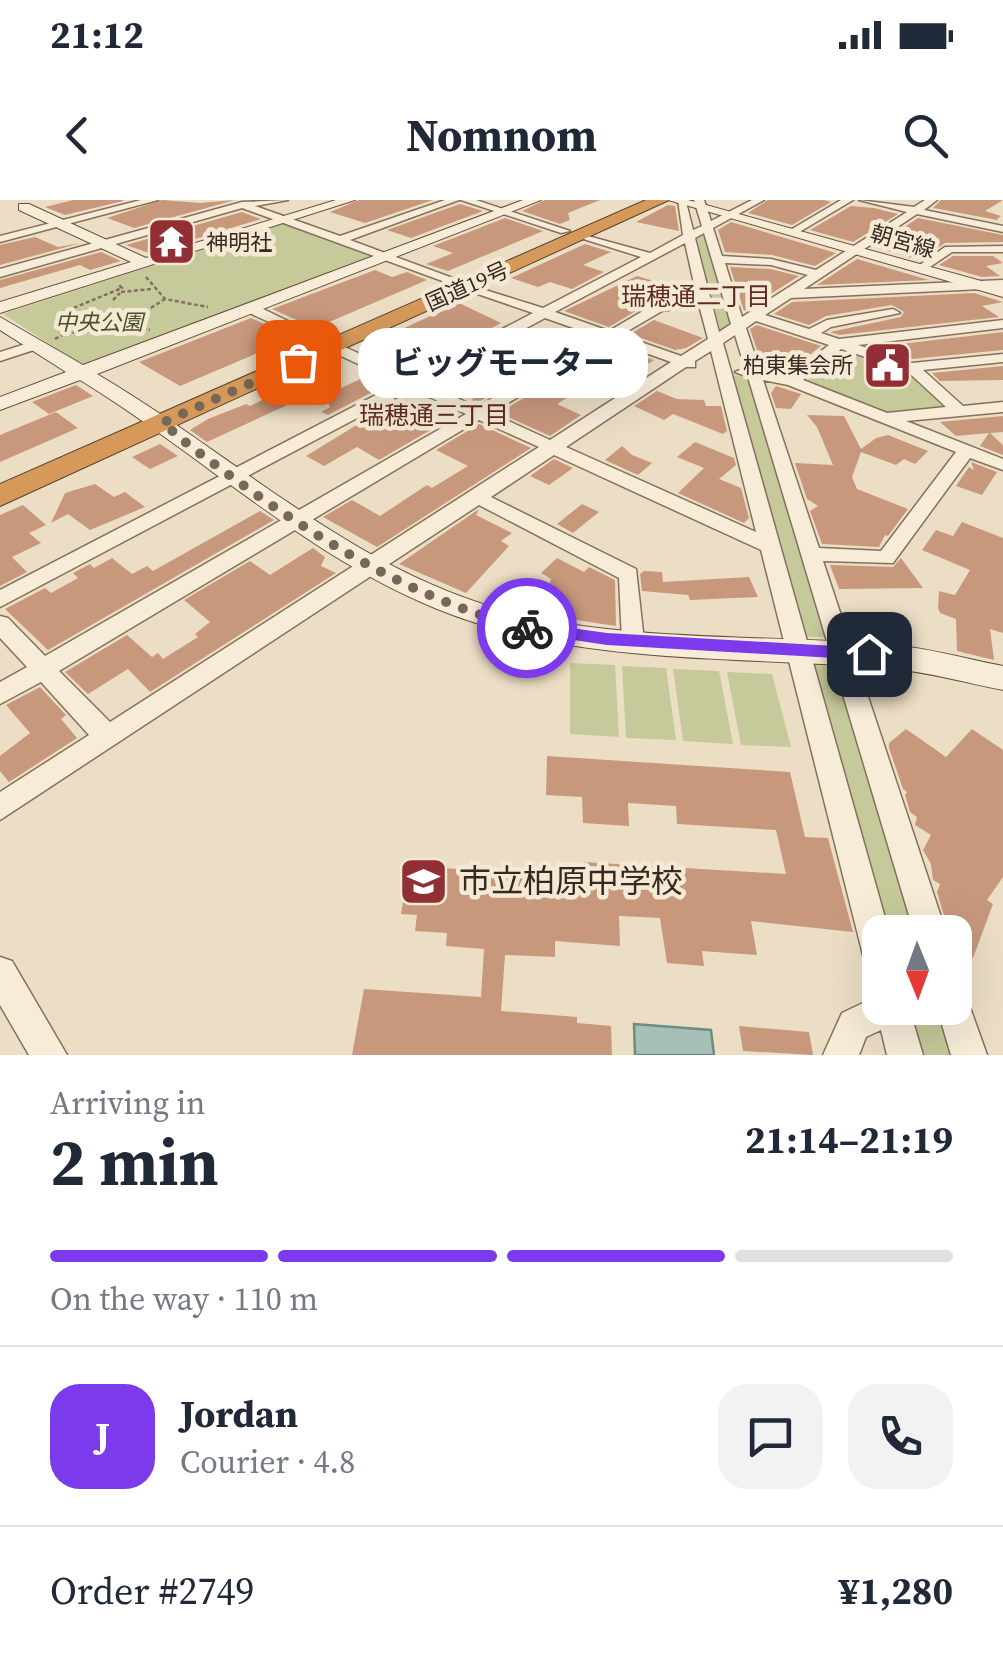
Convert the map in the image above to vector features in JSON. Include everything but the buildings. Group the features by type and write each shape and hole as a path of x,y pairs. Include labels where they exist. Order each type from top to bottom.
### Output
{"highway":[{"name":"国道19号","path":"0,478 155,418 573,233 638,200"},
{"name":"国道19号","path":"573,233 688,210"},
{"name":"国道19号","path":"0,496 155,418"}],"street":[{"path":"0,239 153,200"},
{"path":"228,200 682,362 792,381 1003,464"},
{"path":"0,273 242,205 283,200"},
{"path":"0,308 138,269 349,200"},
{"path":"339,240 454,200"},
{"path":"466,200 652,257"},
{"path":"0,404 535,200"},
{"path":"688,210 729,215 759,200"},
{"path":"792,232 848,200"},
{"path":"864,200 1002,227"},
{"path":"0,807 932,200"},
{"path":"32,204 60,224 103,244 138,269"},
{"path":"0,600 652,257 688,210"},
{"path":"688,210 717,259 746,321 753,374 925,915"},
{"path":"688,210 704,300 868,915"},
{"name":"朝宮線","path":"729,215 1003,292"},
{"path":"978,249 1002,227"},
{"path":"920,269 949,249 1003,249"},
{"path":"717,259 771,262 816,274"},
{"path":"786,294 1003,284"},
{"path":"886,290 900,336"},
{"path":"0,694 658,308 704,300"},
{"path":"252,309 769,546"},
{"path":"811,334 827,324 893,313"},
{"path":"746,321 811,334 910,366 1003,358"},
{"path":"0,322 78,374 155,418 235,477 370,566 432,599 502,622 581,637 842,652 954,666 1003,678"},
{"path":"792,381 840,343 1003,324"},
{"path":"0,357 34,345"},
{"path":"910,366 958,410"},
{"path":"886,418 1003,408"},
{"path":"810,554 886,558 967,450"},
{"path":"476,496 629,574 633,641"},
{"path":"0,624 107,736"},
{"path":"0,973 49,1055"},
{"path":"841,1055 854,1025 862,1021"},
{"path":"896,1025 905,1055"},
{"path":"959,1025 968,1055"}],"path":[{"path":"121,290 117,283 138,269 147,272 143,276 154,284 153,289"},
{"path":"66,333 61,317 66,311 121,290 153,289 164,298 210,307"},
{"path":"113,300 121,290"},
{"path":"34,345 66,333 120,328 164,298"}],"green space":[{"name":"中央公園","path":"282,224 376,256 85,367 3,314"},
{"path":"705,233 734,324 721,332 696,238"},
{"path":"846,348 907,368 949,408 886,413 800,380 838,349"},
{"path":"733,375 750,378 829,637 804,637"},
{"path":"570,663 615,665 619,737 570,734"},
{"path":"813,665 838,666 915,915 882,915"},
{"path":"622,666 666,668 676,740 626,738"},
{"path":"673,669 719,671 733,744 683,741"},
{"path":"727,672 772,674 791,747 741,745"},
{"path":"912,1025 948,1025 957,1055 920,1055"}],"water":[{"path":"634,1024 711,1030 714,1055 635,1055"}],"way so far":[{"path":"298,362 162,423 196,451 370,566 432,599 527,628"}],"place":[{"name":"神明社","path":"171,242"},
{"name":"ビッグモーター","path":"298,362"},
{"name":"柏東集会所","path":"888,365"},
{"name":"市立柏原中学校","path":"424,881"}],"district":[{"name":"瑞穂通二丁目","path":"696,296"},
{"name":"瑞穂通三丁目","path":"434,415"}],"route":[{"path":"527,628 607,639 869,654"}]}
